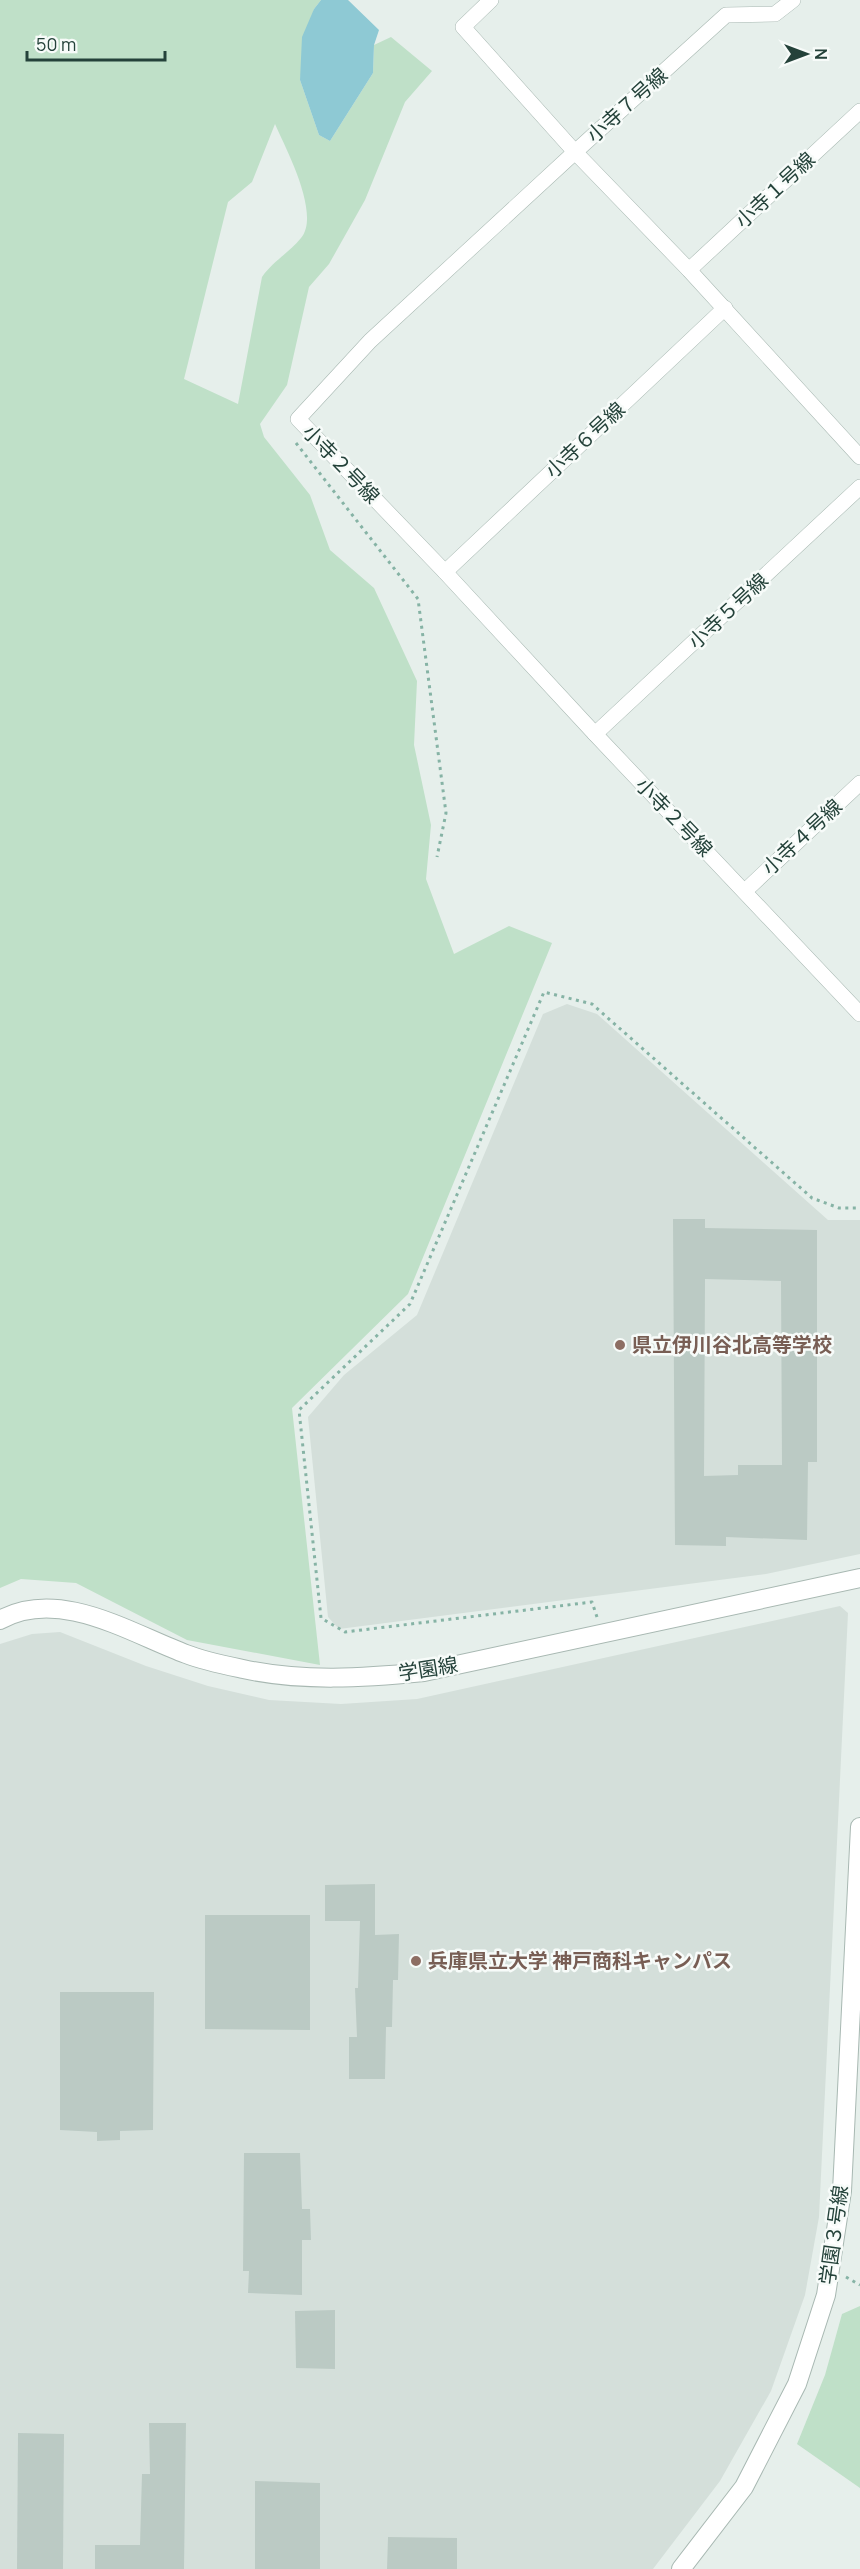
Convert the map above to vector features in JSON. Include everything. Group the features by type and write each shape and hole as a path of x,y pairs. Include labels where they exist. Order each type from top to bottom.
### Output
{"street":[{"name":"小寺７号線","path":"491,0 463,27 575,152 726,15 775,14 794,0"},
{"name":"小寺１号線","path":"689,270 860,111"},
{"path":"575,152 725,308 860,457"},
{"name":"小寺２号線","path":"575,152 370,341 298,419 445,572 860,1014"},
{"name":"小寺６号線","path":"445,572 725,308"},
{"name":"小寺５号線","path":"595,734 860,488"},
{"name":"小寺４号線","path":"745,891 860,783"},
{"name":"学園線","path":"0,1620 11,1614 51,1608 87,1614 188,1655 243,1670 290,1677 365,1678 424,1672 860,1578"},
{"name":"学園３号線","path":"681,2569 749,2476 797,2384 826,2295 842,2191 860,1827"}],"path":[{"path":"294,441 418,599 446,813 437,857"},
{"path":"602,1633 592,1602 345,1632 321,1618 299,1410 410,1304 544,992 592,1004 812,1198 839,1208 860,1208"}],"shaded area":[{"name":"県立伊川谷北高等学校","path":"567,1004 597,1014 828,1220 860,1220 860,1554 766,1574 339,1629 328,1617 308,1417 344,1375 417,1315 543,1014"},
{"name":"兵庫県立大学 神戸商科キャンパス","path":"840,1606 848,1613 819,2217 805,2295 771,2391 720,2481 653,2569 0,2569 0,1644 32,1634 60,1632 146,1666 208,1686 269,1700 341,1704 417,1699"}],"green space":[{"path":"0,0 321,0 314,9 300,80 319,135 330,141 373,73 374,45 391,37 432,71 405,102 365,200 329,264 309,287 287,385 260,424 264,437 310,495 330,550 374,588 417,681 414,745 431,825 426,879 454,954 509,926 552,943 408,1294 292,1408 320,1665 187,1640 76,1583 21,1579 0,1588","holes":["275,124 300,181 307,214 306,227 301,238 262,277 238,404 184,379 228,202 252,182"]},
{"path":"860,2306 860,2488 797,2444 825,2375 842,2314"}],"water":[{"path":"321,0 348,0 379,30 374,45 373,73 330,141 319,135 300,80 302,37 314,9"}],"building":[{"path":"673,1219 705,1219 705,1228 817,1230 817,1462 808,1462 807,1540 726,1537 726,1546 675,1545","holes":["705,1279 781,1281 782,1465 738,1465 738,1475 704,1476"]},
{"path":"375,1884 375,1935 399,1934 398,1980 393,1980 392,2027 386,2027 385,2079 349,2079 349,2037 357,2037 355,1988 358,1988 360,1921 325,1921 325,1885"},
{"path":"205,1915 310,1915 310,2030 205,2029"},
{"path":"60,1992 154,1992 153,2130 120,2131 120,2140 97,2141 97,2132 60,2130"},
{"path":"244,2153 300,2153 302,2209 310,2209 311,2240 302,2240 302,2295 248,2293 249,2271 243,2271"},
{"path":"335,2310 335,2369 296,2368 295,2311"},
{"path":"149,2423 186,2423 184,2569 95,2569 95,2545 140,2545 142,2474 150,2474"},
{"path":"18,2433 64,2434 63,2569 17,2569"},
{"path":"255,2481 320,2483 320,2569 255,2569"},
{"path":"388,2537 457,2538 457,2569 387,2569"}],"place":[{"name":"県立伊川谷北高等学校","path":"620,1345"},
{"name":"兵庫県立大学 神戸商科キャンパス","path":"416,1961"}]}
